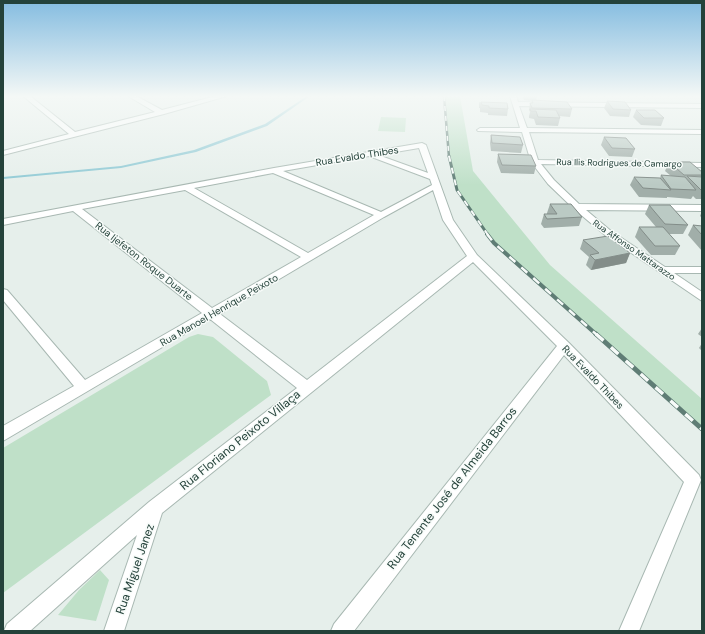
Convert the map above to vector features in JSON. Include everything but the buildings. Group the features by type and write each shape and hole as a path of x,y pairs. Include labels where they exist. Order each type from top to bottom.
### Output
{"street":[{"path":"62,126 74,135"},
{"path":"3,153 112,126"},
{"name":"Rua Affonso Mattarazzo","path":"521,126 535,162 551,182 577,207 608,233 702,297"},
{"path":"480,130 702,132"},
{"name":"Rua Evaldo Thibes","path":"3,222 274,170 422,145 448,220 473,257 564,346 693,480 629,631"},
{"path":"369,153 434,182"},
{"name":"Rua Ilis Rodrigues de Camargo","path":"535,162 702,165"},
{"path":"274,170 381,215"},
{"name":"Rua Manoel Henrique Peixoto","path":"3,434 212,314 381,215 434,182"},
{"path":"187,187 308,257"},
{"path":"577,207 702,208"},
{"name":"Rua Ijefeton Roque Duarte","path":"76,209 306,387"},
{"name":"Rua Floriano Peixoto Villaça","path":"14,631 156,508 306,387 473,257"},
{"path":"662,270 702,270"},
{"path":"3,293 84,388"},
{"name":"Rua Tenente José de Almeida Barros","path":"341,631 564,346"},
{"name":"Rua Miguel Janez","path":"114,631 156,508"}],"green space":[{"path":"379,126 405,126 405,132 378,131"},
{"path":"446,126 465,126 473,171 550,265 702,399 702,429 494,243 457,190 449,159"},
{"path":"198,334 213,337 267,381 271,395 3,593 3,448 189,337"},
{"path":"100,570 109,580 96,621 58,615 79,590"}],"waterway":[{"path":"3,178 121,167 195,151 264,126"}],"railway":[{"path":"446,126 449,157"},
{"path":"449,156 457,190 488,235"},
{"path":"487,234 494,243 597,335"},
{"path":"596,334 702,429"}]}
